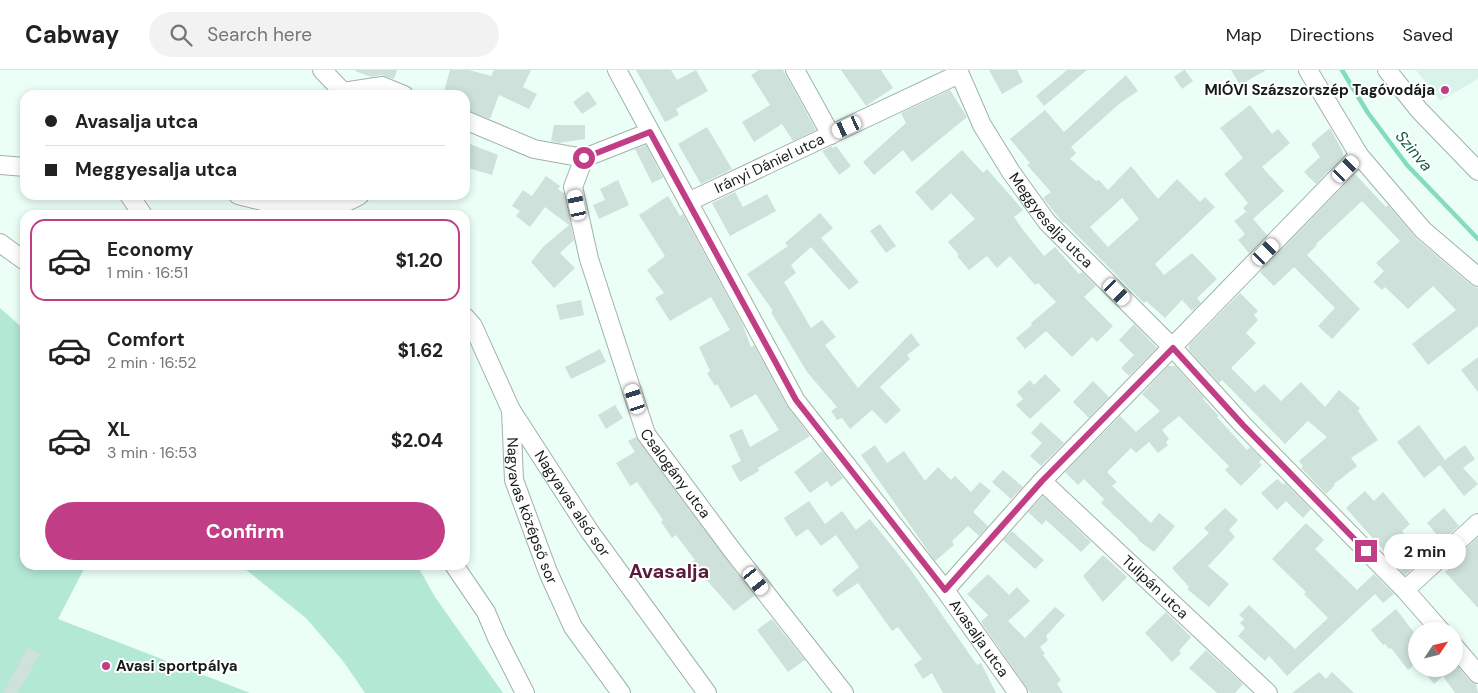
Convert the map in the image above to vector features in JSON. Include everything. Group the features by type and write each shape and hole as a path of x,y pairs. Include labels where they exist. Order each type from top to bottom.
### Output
{"street":[{"path":"322,70 342,90"},
{"name":"Avasalja utca","path":"617,70 796,400 945,590 1018,693"},
{"path":"795,70 831,135"},
{"path":"1308,70 1359,155 1424,230 1478,277"},
{"path":"1387,70 1419,110 1478,171"},
{"name":"Irányi Dániel utca","path":"688,202 959,72"},
{"name":"Meggyesalja utca","path":"959,72 982,125 1011,172 1047,222 1173,348 1243,425 1405,590 1433,622"},
{"path":"361,90 382,86 392,90"},
{"path":"470,122 534,149 584,158 650,132"},
{"path":"945,590 1042,481 1359,155"},
{"name":"Csalogány utca","path":"584,158 573,187 588,259 646,434 732,550 844,693"},
{"path":"0,165 20,167"},
{"path":"252,200 281,210 313,209 344,204 351,200"},
{"path":"0,243 20,257"},
{"name":"Nagyavas középső sor","path":"470,323 511,410 514,480 548,572 572,627 621,693"},
{"name":"Nagyavas alsó sor","path":"511,410 590,532 707,693"},
{"name":"Tulipán utca","path":"1042,481 1268,693"},
{"path":"1405,590 1478,522"},
{"path":"457,570 486,612 525,693"},
{"path":"1463,654 1475,664"}],"shaded area":[{"name":"MIÓVI Százszorszép Tagóvodája","path":"1416,70 1478,70 1478,79 1440,101"}],"green space":[{"path":"0,308 20,326 20,570 83,570 58,619 250,693 0,693"},
{"path":"246,570 420,570 435,597 503,693 365,693 343,661 306,618"}],"building":[{"path":"356,70 397,70 394,79 381,75 371,77"},
{"path":"450,70 469,70 491,76 494,70 531,70 523,87 537,94 529,109 499,95 490,119 470,112 470,90 444,90"},
{"path":"636,70 671,70 677,80 696,70 708,91 676,109 679,115 665,122"},
{"path":"759,70 783,70 816,130 793,141 782,124 754,142 742,122 770,105 751,75"},
{"path":"841,70 881,70 893,88 866,106"},
{"path":"989,70 1017,70 1023,82 1002,94"},
{"path":"1067,70 1087,70 1044,106 1036,96"},
{"path":"1184,70 1193,81 1182,89 1174,77"},
{"path":"1231,70 1266,70 1240,85"},
{"path":"1126,75 1138,91 1119,104 1071,147 1076,153 1070,159 1096,181 1099,180 1108,190 1131,166 1158,199 1177,179 1200,202 1205,197 1215,207 1155,264 1164,275 1192,253 1217,279 1197,298 1201,303 1192,311 1182,300 1165,318 1146,301 1144,303 1063,223 1043,198 1051,192 1027,165 1030,163 1010,139 1045,110 1064,132","holes":["1122,198 1139,219 1108,247 1090,227"]},
{"path":"950,90 967,117 912,162 903,150 874,175 863,162 906,123 901,113"},
{"path":"588,91 597,104 582,114 573,102"},
{"path":"1250,105 1272,134 1278,129 1290,143 1262,167 1284,191 1253,219 1267,235 1249,253 1238,240 1245,234 1234,221 1246,212 1249,215 1243,208 1248,203 1224,174 1243,158 1220,128"},
{"path":"554,125 585,125 585,139 559,143 551,141"},
{"path":"707,127 732,169 701,184 678,144"},
{"path":"1330,128 1343,152 1343,156 1316,184 1304,172 1320,157 1311,144"},
{"path":"470,144 498,155 492,175 470,168"},
{"path":"646,145 663,178 652,183 635,149"},
{"path":"831,146 833,148 836,146 851,166 839,175 822,151"},
{"path":"962,150 983,173 987,169 1023,210 1014,217 1044,256 1055,247 1079,274 1082,272 1096,286 1084,297 1113,326 1097,342 1092,337 1072,357 1046,331 1025,349 1016,338 1056,302 1038,283 1035,285 1010,256 997,268 987,256 969,270 957,256 959,255 948,242 975,219 951,193 932,211 915,192"},
{"path":"1355,174 1386,207 1388,205 1416,238 1471,285 1478,288 1478,326 1428,365 1412,344 1456,310 1433,286 1408,309 1385,287 1382,290 1373,282 1384,271 1376,263 1400,241 1362,201 1316,244 1307,255 1360,309 1332,339 1318,326 1335,308 1294,267 1274,286 1260,272"},
{"path":"546,176 560,186 558,189 564,193 574,240 560,253 575,268 554,288 531,262 543,247 569,225 545,207 530,227 516,216 520,211 512,206 523,190 532,196"},
{"path":"618,180 629,205 599,219 593,205 605,200 600,189"},
{"path":"735,192 743,207 767,194 776,211 730,236 712,203"},
{"path":"668,196 680,216 683,214 742,323 751,347 754,345 787,406 810,436 758,468 759,471 740,482 731,466 741,461 729,435 742,429 750,447 779,430 756,394 731,408 717,384 715,386 707,373 710,371 699,347 730,330 711,297 670,321 655,298 664,293 647,270 665,256 639,215"},
{"path":"820,213 833,228 821,238 859,282 849,290 811,247 791,265 796,273 784,282 811,328 822,320 836,337 825,345 858,388 911,333 920,345 907,355 910,359 880,387 901,410 886,424 872,410 850,429 842,418 837,420 831,411 837,407 807,372 771,312 773,311 747,274 788,246 785,243"},
{"path":"880,224 896,246 886,253 870,231"},
{"path":"1240,293 1258,311 1254,315 1258,320 1246,333 1256,343 1231,368 1255,392 1264,384 1281,401 1301,382 1325,407 1339,390 1360,408 1358,411 1378,440 1351,458 1357,466 1334,484 1326,494 1301,468 1303,466 1299,461 1327,437 1308,421 1285,444 1222,380 1219,383 1189,350 1189,345"},
{"path":"581,300 584,315 560,320 556,305"},
{"path":"1134,324 1157,348 1129,376 1121,368 1134,355 1119,340"},
{"path":"600,349 606,362 571,379 565,367"},
{"path":"1478,357 1478,392 1461,370"},
{"path":"1168,366 1175,366 1247,450 1250,447 1262,459 1259,462 1262,465 1241,486 1225,470 1229,466 1179,416 1162,430 1169,439 1166,442 1168,445 1158,453 1149,442 1136,453 1131,448 1107,472 1117,482 1112,486 1151,523 1159,513 1175,526 1154,552 1138,540 1101,503 1104,499 1084,479 1078,485 1065,472 1120,416 1136,432 1160,411 1142,394"},
{"path":"1045,374 1061,390 1030,419 1016,405 1023,399 1017,392 1030,380 1034,385"},
{"path":"1093,381 1109,397 1089,418 1073,402"},
{"path":"615,405 623,418 606,429 598,415"},
{"path":"1041,422 1064,443 1041,466 1030,456 1042,443 1031,433"},
{"path":"1419,425 1445,460 1465,445 1475,459 1463,468 1478,484 1464,496 1440,465 1424,478 1397,442"},
{"path":"636,437 754,596 734,611 692,562 695,560 676,535 672,538 661,522 663,520 637,482 630,486 616,463 635,452 628,441"},
{"path":"875,445 887,463 904,451 925,481 938,467 951,480 955,476 971,492 980,482 991,491 973,512 988,526 979,536 968,526 952,541 954,545 935,561 861,455"},
{"path":"822,451 843,478 831,487 827,481 810,493 794,472"},
{"path":"1003,470 1023,487 1011,499 992,482"},
{"path":"1277,479 1284,485 1285,483 1311,509 1303,518 1286,501 1277,510 1261,493"},
{"path":"1365,491 1374,501 1383,492 1410,524 1402,531 1424,558 1405,575 1346,508"},
{"path":"1043,496 1091,542 1081,552 1046,520 1042,525 1028,512"},
{"path":"809,501 825,524 842,511 856,530 870,519 908,566 977,665 981,663 996,693 943,693 932,673 923,679 914,665 922,659 898,627 892,631 858,583 837,597 832,590 859,567 836,535 821,546 808,529 796,537 784,518"},
{"path":"1225,508 1238,520 1229,530 1235,537 1208,566 1229,584 1209,607 1187,589 1189,587 1172,568 1209,533 1204,528"},
{"path":"1444,508 1459,526 1442,541 1427,523"},
{"path":"1306,523 1324,540 1315,549 1357,590 1374,574 1394,594 1383,603 1375,594 1287,676 1269,656 1265,661 1238,636 1245,628 1240,623 1244,619 1239,615 1249,605 1295,649 1328,618 1304,594 1306,592 1272,559"},
{"path":"1012,531 1044,560 1035,569 1003,540"},
{"path":"1478,537 1478,608 1445,572 1458,561 1456,558"},
{"path":"1103,555 1127,577 1103,602 1083,576"},
{"path":"988,574 1009,595 1017,587 1030,601 1008,621 1025,638 1055,607 1065,615 1046,636 1048,640 1040,647 1045,654 1043,655 1061,680 1057,684 1063,693 1030,693 981,622 988,615 967,594"},
{"path":"1396,609 1408,625 1408,670 1391,648 1389,649 1385,644 1383,645 1371,630"},
{"path":"1166,612 1191,637 1179,651 1181,653 1172,662 1145,633"},
{"path":"772,619 805,660 788,672 757,630"},
{"path":"28,647 40,654 18,693 3,693"},
{"path":"1206,650 1243,684 1235,693 1217,693 1189,668"},
{"path":"1319,672 1326,679 1332,672 1354,693 1292,693"},
{"path":"1463,673 1470,681 1476,684 1478,693 1455,693 1444,678 1462,678"},
{"path":"1429,678 1441,678 1434,684"}],"waterway":[{"name":"Szinva","path":"1342,70 1368,113 1407,165 1478,239"}],"place":[{"name":"MIÓVI Százszorszép Tagóvodája","path":"1445,90"},
{"name":"Avasi sportpálya","path":"106,666"}],"district":[{"name":"Avasalja","path":"669,571"}],"route":[{"path":"584,158 650,132 796,400 945,590 1042,481 1173,348 1243,425 1366,551"}]}
